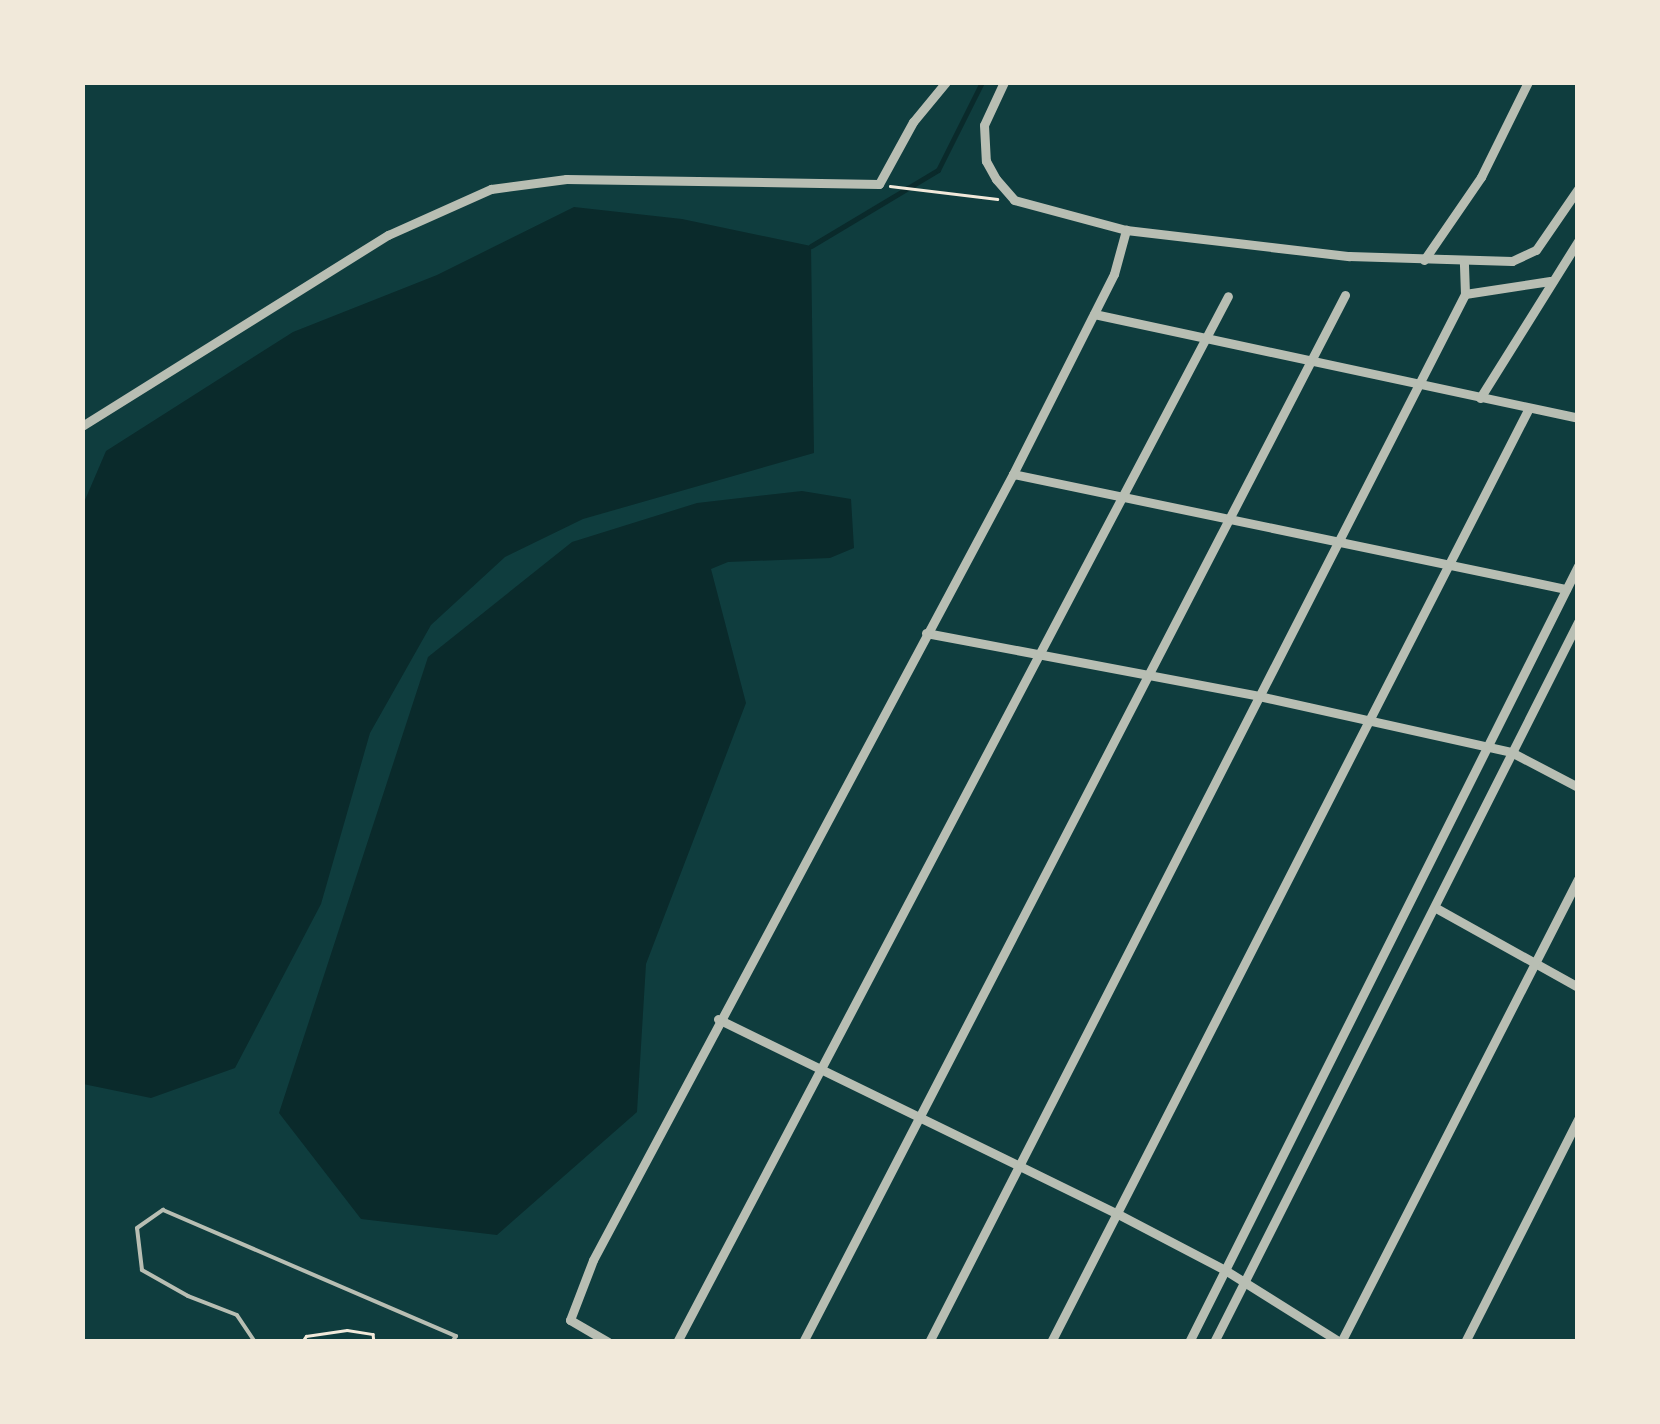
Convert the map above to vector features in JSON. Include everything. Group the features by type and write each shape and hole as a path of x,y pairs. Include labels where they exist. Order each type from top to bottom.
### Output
{"street":[{"path":"82,426 388,234 491,189 566,180 879,184 913,122 946,82"},
{"path":"1004,82 990,105 983,143 996,179 1014,200 1126,230 1349,256 1464,262 1525,258 1536,250 1578,189"},
{"path":"1424,260 1482,177 1528,82"},
{"path":"608,1342 570,1320 616,1212 1013,474 1114,274 1126,230"},
{"path":"1480,398 1578,241"},
{"path":"929,1342 1419,387 1465,294 1464,262"},
{"path":"1465,294 1550,281"},
{"path":"803,1342 917,1115 1345,294"},
{"path":"678,1342 819,1067 1228,296"},
{"path":"1094,314 1207,336 1419,387 1578,418"},
{"path":"1051,1342 1529,408"},
{"path":"1013,474 1566,589"},
{"path":"1189,1342 1578,566"},
{"path":"1214,1342 1578,622"},
{"path":"926,633 1259,696 1511,752 1578,787"},
{"path":"718,1019 1116,1212 1225,1270 1341,1342 1578,880"},
{"path":"1436,908 1578,987"},
{"path":"1465,1342 1578,1119"}],"lane":[{"path":"254,1342 237,1316 188,1296 142,1270 137,1228 164,1210 456,1336 452,1342"}],"path":[{"path":"896,187 1014,200"},
{"path":"302,1342 306,1336 348,1330 373,1334 374,1342"}],"water":[{"path":"574,207 682,219 811,246 814,453 583,519 505,557 431,625 370,733 321,904 235,1068 151,1098 83,1084 82,507 106,451 293,332 437,275"},
{"path":"802,491 851,499 854,548 830,558 728,562 711,569 746,703 646,964 637,1112 497,1235 361,1219 279,1113 428,657 572,542 697,503"}],"waterway":[{"path":"811,246 938,170 982,82"}]}
